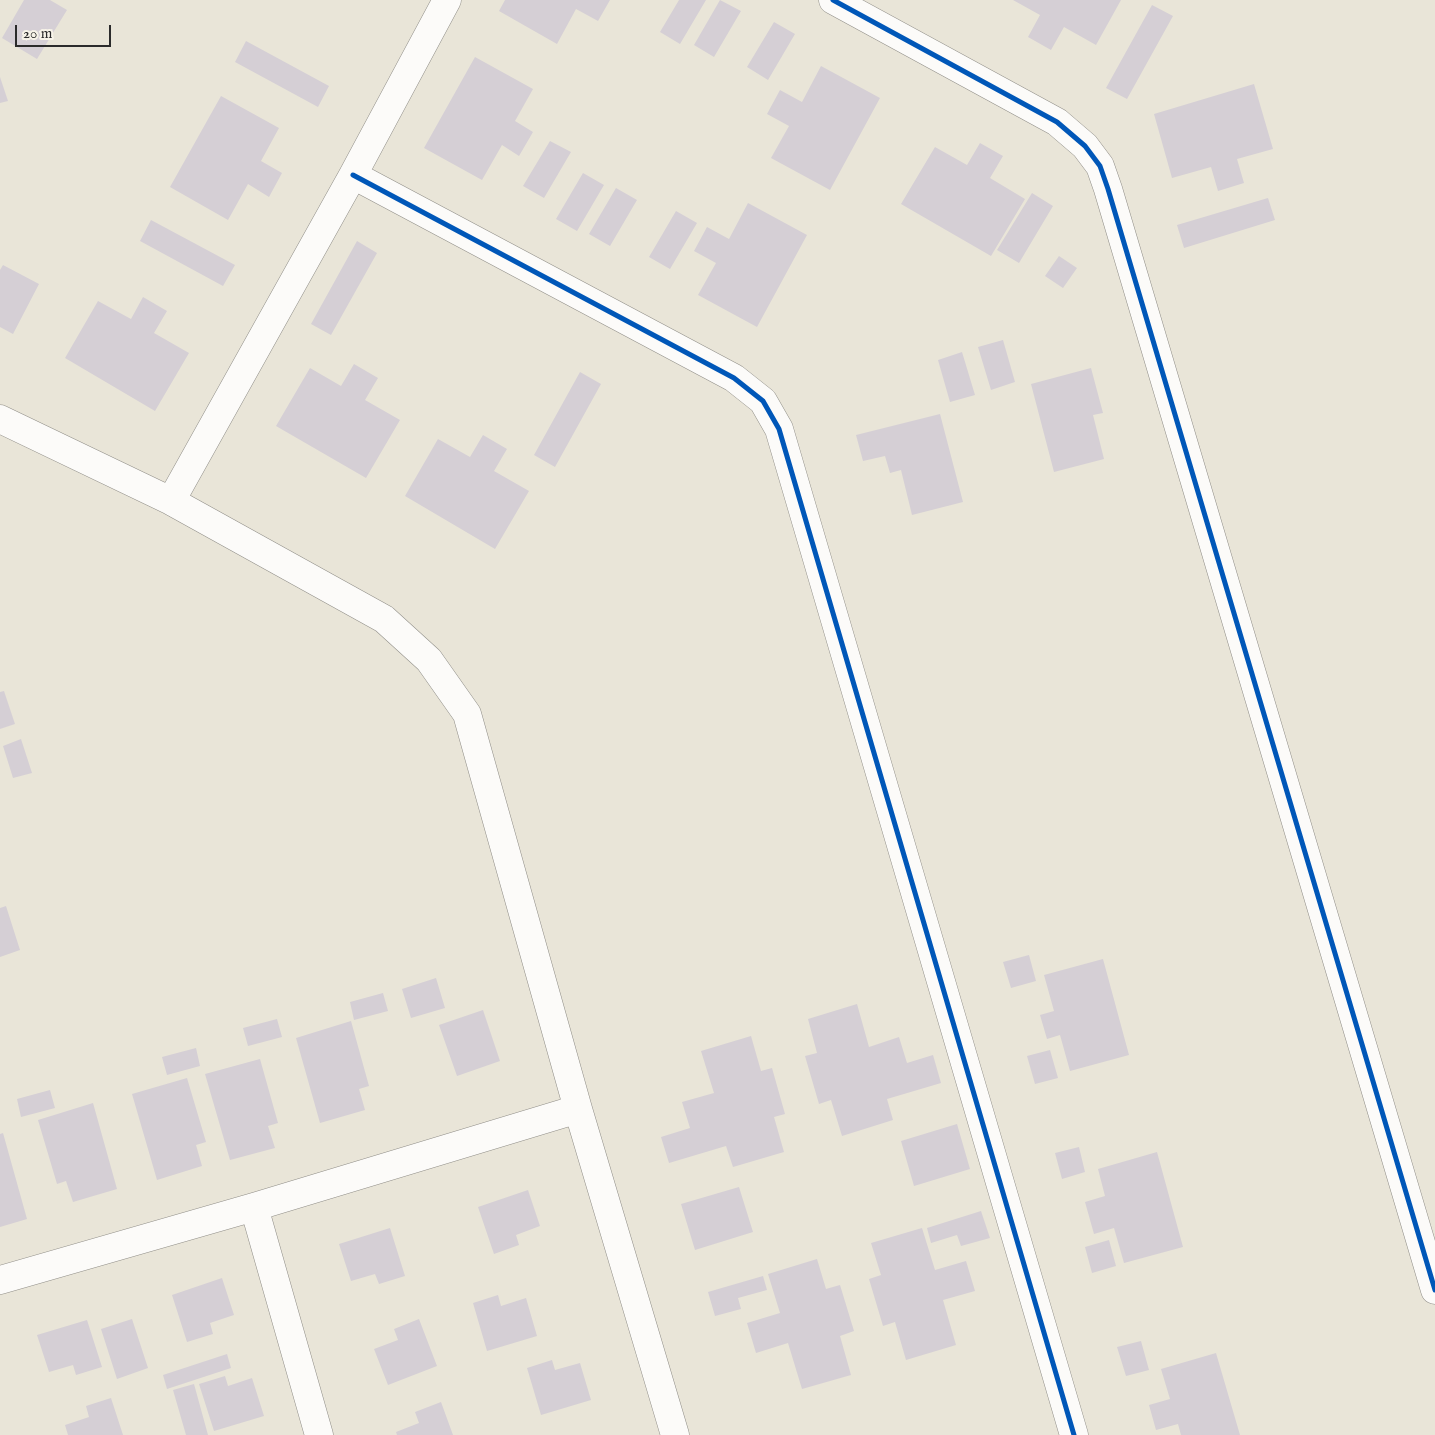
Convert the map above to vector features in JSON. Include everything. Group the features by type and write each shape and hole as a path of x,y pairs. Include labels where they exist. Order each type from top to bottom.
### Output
{"street":[{"path":"171,501 353,175 447,0"},
{"path":"833,0 1058,122 1085,146 1100,166 1435,1290"},
{"path":"353,175 734,378 763,401 779,429 1074,1435"},
{"path":"0,419 171,501 384,619 429,660 467,714 578,1108 675,1435"},
{"path":"0,1280 254,1206 578,1108"},
{"path":"254,1206 319,1435"}],"building":[{"path":"24,0 50,0 67,10 37,59 2,38"},
{"path":"505,0 610,0 598,21 576,9 557,44 499,11"},
{"path":"679,0 706,0 680,44 660,32"},
{"path":"720,0 741,11 714,57 694,45"},
{"path":"1013,0 1121,0 1096,45 1064,27 1051,50 1028,37 1040,15"},
{"path":"1152,5 1173,16 1127,99 1106,88"},
{"path":"774,22 795,34 768,80 747,67"},
{"path":"246,41 329,86 318,107 235,62"},
{"path":"475,57 533,89 515,121 533,132 519,156 502,145 482,180 424,148"},
{"path":"821,66 880,98 830,190 771,158 789,126 767,114 780,90 802,102"},
{"path":"0,77 8,101 0,103"},
{"path":"1254,84 1273,149 1237,159 1244,183 1218,191 1211,167 1172,178 1154,114"},
{"path":"221,96 279,128 261,161 282,173 269,197 248,184 228,220 170,187"},
{"path":"550,141 571,152 544,198 523,186"},
{"path":"980,143 1003,156 990,178 1025,199 991,256 901,204 935,147 967,165"},
{"path":"583,173 604,185 577,231 556,219"},
{"path":"616,188 637,200 610,246 589,234"},
{"path":"1032,193 1053,206 1019,263 997,250"},
{"path":"1268,198 1275,220 1184,248 1177,225"},
{"path":"748,203 807,235 757,327 698,295 716,263 694,251 707,227 729,239"},
{"path":"676,211 697,223 670,269 649,257"},
{"path":"151,220 235,265 223,286 140,241"},
{"path":"357,241 377,253 331,335 311,324"},
{"path":"1059,256 1077,268 1063,288 1045,276"},
{"path":"3,265 39,284 13,334 0,327 0,270"},
{"path":"143,297 167,311 154,333 189,353 155,411 65,358 98,301 131,319"},
{"path":"1003,340 1015,382 991,390 978,347"},
{"path":"962,352 975,395 950,402 938,360"},
{"path":"354,364 378,378 365,400 400,420 366,478 276,426 310,368 341,386"},
{"path":"1091,368 1103,413 1093,415 1104,459 1054,472 1031,384"},
{"path":"580,372 601,384 555,467 534,455"},
{"path":"940,414 963,502 912,515 901,470 890,473 885,456 863,461 856,435"},
{"path":"483,435 507,449 494,471 529,491 495,549 405,496 438,439 470,457"},
{"path":"4,691 15,724 0,729 0,692"},
{"path":"21,739 32,773 13,778 3,746"},
{"path":"6,906 20,950 0,957 0,908"},
{"path":"1029,955 1036,981 1011,988 1003,962"},
{"path":"1103,959 1129,1055 1070,1071 1060,1035 1047,1039 1040,1015 1054,1011 1044,975"},
{"path":"436,978 445,1008 411,1018 402,989"},
{"path":"383,993 388,1011 354,1020 350,1002"},
{"path":"857,1004 869,1047 899,1037 907,1063 933,1055 941,1083 887,1099 893,1120 842,1136 831,1100 819,1104 805,1056 817,1053 808,1019"},
{"path":"483,1010 500,1061 457,1076 439,1025"},
{"path":"277,1019 282,1037 248,1046 243,1028"},
{"path":"351,1021 369,1086 359,1089 365,1110 320,1123 296,1038"},
{"path":"751,1036 761,1071 772,1068 785,1114 774,1117 784,1152 733,1167 726,1146 669,1163 661,1137 690,1128 682,1102 714,1093 701,1051"},
{"path":"196,1048 200,1066 167,1075 162,1057"},
{"path":"1050,1050 1058,1078 1035,1084 1027,1056"},
{"path":"260,1059 278,1123 268,1126 275,1148 230,1160 205,1074"},
{"path":"187,1078 206,1142 196,1145 202,1166 157,1180 132,1094"},
{"path":"50,1090 55,1108 21,1117 17,1099"},
{"path":"93,1103 117,1189 73,1202 66,1181 57,1184 38,1120"},
{"path":"957,1124 970,1169 914,1186 901,1141"},
{"path":"3,1133 27,1219 0,1227 0,1134"},
{"path":"1079,1147 1085,1172 1062,1179 1055,1153"},
{"path":"1157,1152 1183,1247 1124,1263 1114,1228 1094,1234 1085,1202 1105,1196 1098,1169"},
{"path":"739,1187 753,1232 695,1250 681,1204"},
{"path":"528,1190 540,1226 516,1235 519,1245 494,1254 478,1207"},
{"path":"981,1211 990,1238 961,1246 957,1235 931,1243 927,1228"},
{"path":"390,1228 405,1276 379,1284 375,1274 351,1281 339,1244"},
{"path":"922,1228 935,1270 966,1261 975,1291 943,1300 956,1345 906,1360 895,1322 883,1326 869,1279 881,1275 871,1243"},
{"path":"1109,1240 1116,1266 1092,1273 1085,1247"},
{"path":"817,1259 826,1289 840,1285 854,1331 840,1336 851,1375 802,1389 788,1343 756,1353 747,1323 780,1313 768,1274"},
{"path":"763,1276 767,1290 738,1298 741,1309 715,1316 708,1292"},
{"path":"222,1278 234,1315 210,1323 213,1334 187,1342 172,1295"},
{"path":"498,1295 501,1306 526,1298 537,1336 487,1351 473,1303"},
{"path":"132,1319 148,1368 117,1379 101,1329"},
{"path":"419,1319 437,1366 388,1385 374,1349 398,1340 394,1329"},
{"path":"87,1320 102,1367 76,1375 73,1365 49,1372 37,1335"},
{"path":"1141,1341 1149,1370 1126,1376 1117,1347"},
{"path":"1216,1353 1240,1435 1181,1435 1178,1424 1156,1430 1149,1405 1170,1399 1161,1369"},
{"path":"227,1354 231,1368 167,1389 163,1375"},
{"path":"552,1360 555,1370 580,1363 591,1400 541,1415 527,1368"},
{"path":"225,1376 228,1386 252,1378 264,1416 214,1431 199,1384"},
{"path":"194,1384 208,1435 186,1435 173,1390"},
{"path":"111,1398 123,1435 68,1435 65,1425 89,1417 86,1406"},
{"path":"441,1402 453,1435 397,1435 396,1432 419,1423 415,1412"}],"cycle path":[{"path":"833,0 1057,122 1085,146 1100,166 1435,1290"},
{"path":"353,175 734,378 763,401 779,429 1074,1435"}]}
